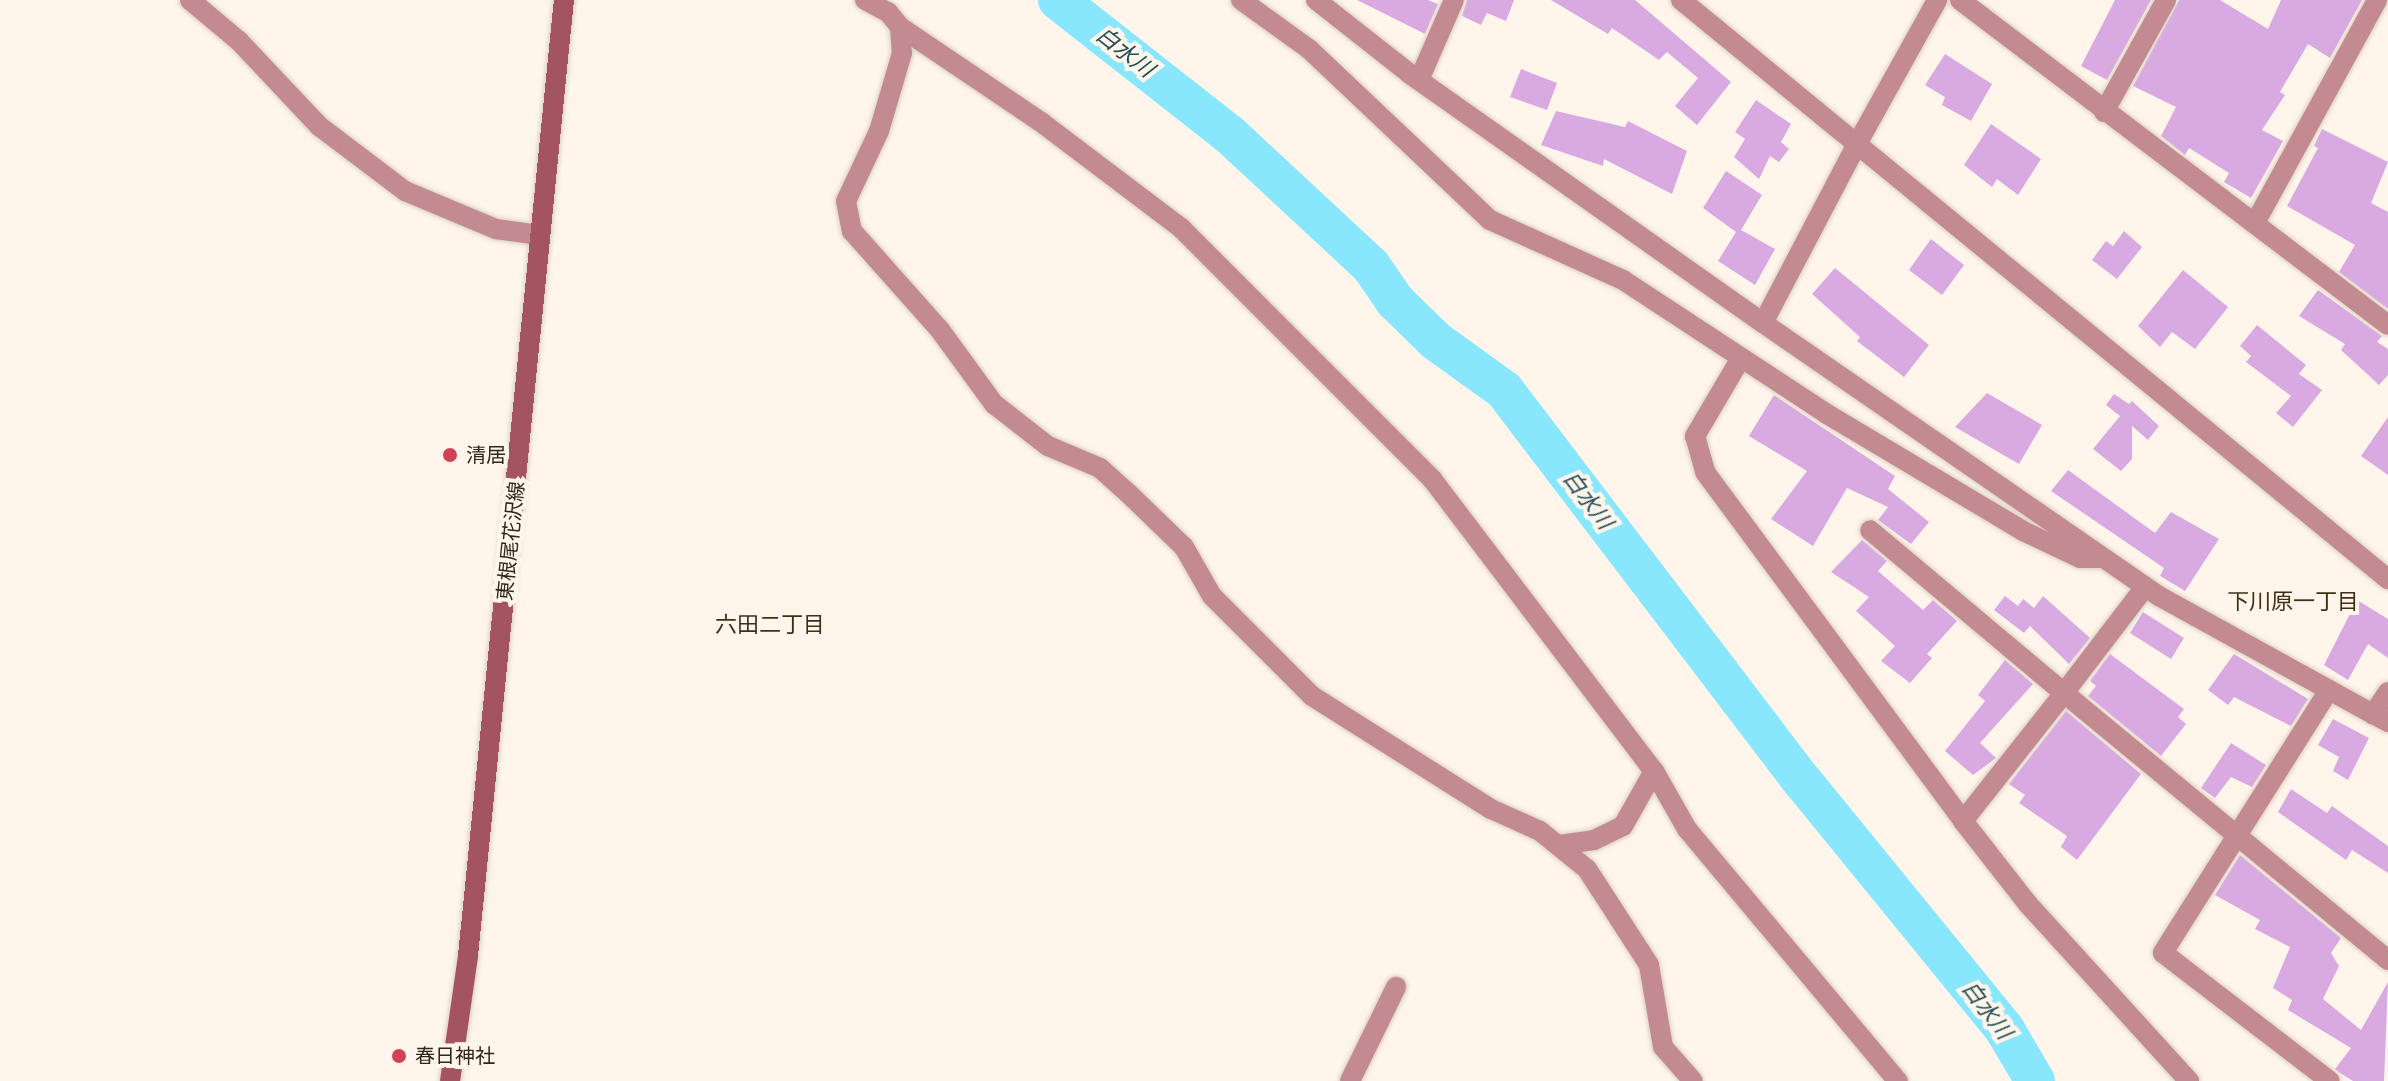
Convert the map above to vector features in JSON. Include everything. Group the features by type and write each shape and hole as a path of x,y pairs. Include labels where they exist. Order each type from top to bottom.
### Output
{"main road":[{"name":"東根尾花沢線","path":"450,1081 468,956 564,0"}],"street":[{"path":"190,0 239,41 319,126 405,191 496,229 539,235"},
{"path":"865,0 888,12 900,27 1041,122 1181,228 1432,479 1654,771 1687,829 1898,1081"},
{"path":"1241,0 1309,49 1490,220 1623,280 1741,358 2023,531 2080,558 2102,558"},
{"path":"1419,80 1454,0"},
{"path":"1681,0 2388,579"},
{"path":"1763,323 1937,0"},
{"path":"1960,0 2388,325"},
{"path":"2104,112 2166,0"},
{"path":"2255,223 2377,0"},
{"path":"1315,1 1419,80 1763,323 2145,587 2380,718 2388,692"},
{"path":"900,27 902,53 889,101 862,176 846,201 852,231 940,330 994,404 1048,446 1100,468 1128,493 1184,547 1212,596 1312,696 1491,809 1559,845 1587,869 1649,965 1663,1047 1693,1081"},
{"path":"1741,358 1695,436 1705,472 2027,903 2189,1081"},
{"path":"1870,530 2237,838 2388,960"},
{"path":"1963,821 2145,587"},
{"path":"2329,690 2163,953 2330,1081"},
{"path":"1559,845 1594,840 1623,826 1654,771"},
{"path":"1350,1081 1396,987"}],"building":[{"path":"1357,0 1428,0 1438,4 1425,34"},
{"path":"1467,0 1514,0 1506,21 1487,13 1481,25 1462,16"},
{"path":"1551,0 1635,0 1731,82 1697,125 1675,106 1698,78 1667,52 1659,60 1612,28 1608,34"},
{"path":"2115,0 2151,0 2107,80 2081,66"},
{"path":"2179,0 2220,0 2268,29 2281,0 2362,0 2330,58 2308,44 2280,92 2285,95 2262,130 2283,141 2251,198 2224,182 2229,173 2189,148 2185,155 2161,136 2176,107 2133,86"},
{"path":"1945,54 1992,84 1971,121 1942,105 1945,97 1925,85"},
{"path":"1521,69 1557,83 1547,110 1510,97"},
{"path":"1756,100 1791,124 1781,142 1789,149 1779,162 1770,156 1759,179 1734,157 1745,139 1735,132"},
{"path":"1556,111 1625,127 1628,121 1687,151 1672,194 1604,159 1603,166 1541,145"},
{"path":"1991,124 2041,159 2018,195 1997,179 1992,187 1964,165"},
{"path":"2322,129 2388,162 2371,203 2388,212 2388,309 2339,272 2355,245 2287,206 2318,148 2314,146"},
{"path":"1726,171 1762,195 1741,230 1775,249 1755,285 1718,261 1736,232 1703,208"},
{"path":"2124,231 2142,247 2117,279 2092,260 2106,241 2113,246"},
{"path":"1931,239 1964,265 1942,295 1909,270"},
{"path":"1835,268 1929,345 1904,377 1857,341 1860,337 1812,294"},
{"path":"2183,270 2228,307 2195,349 2172,332 2160,347 2138,326"},
{"path":"2318,290 2382,336 2377,342 2388,349 2388,375 2379,385 2341,350 2345,344 2299,316"},
{"path":"2257,325 2306,365 2299,374 2322,390 2293,427 2276,413 2291,396 2246,362 2251,356 2240,346"},
{"path":"1987,393 2042,425 2019,464 1955,427"},
{"path":"2114,394 2129,404 2132,401 2159,426 2148,440 2132,426 2132,459 2121,471 2093,449 2120,416 2106,405"},
{"path":"1774,395 1895,476 1888,489 1929,522 1911,544 1878,520 1888,507 1847,488 1813,546 1771,519 1807,471 1749,436"},
{"path":"2388,417 2388,475 2361,456"},
{"path":"2068,470 2155,533 2171,512 2219,539 2185,591 2160,576 2164,568 2051,491"},
{"path":"1862,540 1887,561 1878,571 1923,610 1933,600 1957,621 1927,654 1932,658 1910,683 1881,661 1895,646 1856,611 1869,597 1831,572"},
{"path":"2005,596 2018,606 2023,599 2034,608 2043,596 2090,638 2069,664 2030,626 2024,633 1994,610"},
{"path":"2357,600 2388,619 2388,658 2368,644 2348,680 2324,665"},
{"path":"2143,612 2184,638 2171,659 2130,633"},
{"path":"2110,654 2184,709 2178,717 2186,724 2161,756 2088,696 2096,686 2090,681"},
{"path":"2234,654 2308,699 2291,726 2234,697 2228,705 2208,690"},
{"path":"2005,660 2033,684 1980,743 1996,758 1973,775 1945,751 1985,701 1978,695"},
{"path":"2066,711 2141,774 2077,860 2061,847 2067,836 2019,803 2025,795 2009,784"},
{"path":"2333,719 2369,738 2348,780 2333,771 2339,757 2318,745"},
{"path":"2231,743 2266,765 2252,787 2231,777 2215,798 2201,788"},
{"path":"2291,789 2327,813 2332,806 2388,846 2388,873 2352,850 2346,860 2278,812"},
{"path":"2240,855 2341,938 2331,953 2339,966 2323,999 2361,1030 2388,982 2384,1081 2353,1081 2335,1069 2351,1048 2288,1010 2292,1000 2273,988 2290,947 2255,929 2260,920 2215,895"}],"waterway":[{"name":"白水川","path":"1058,0 1229,134 1371,266 1395,301 1436,341 1504,390 1803,782 2005,1030 2035,1081"}],"place":[{"name":"清居","path":"450,455"},
{"name":"春日神社","path":"399,1056"}],"district":[{"name":"下川原一丁目","path":"2293,602"},
{"name":"六田二丁目","path":"770,625"}]}
